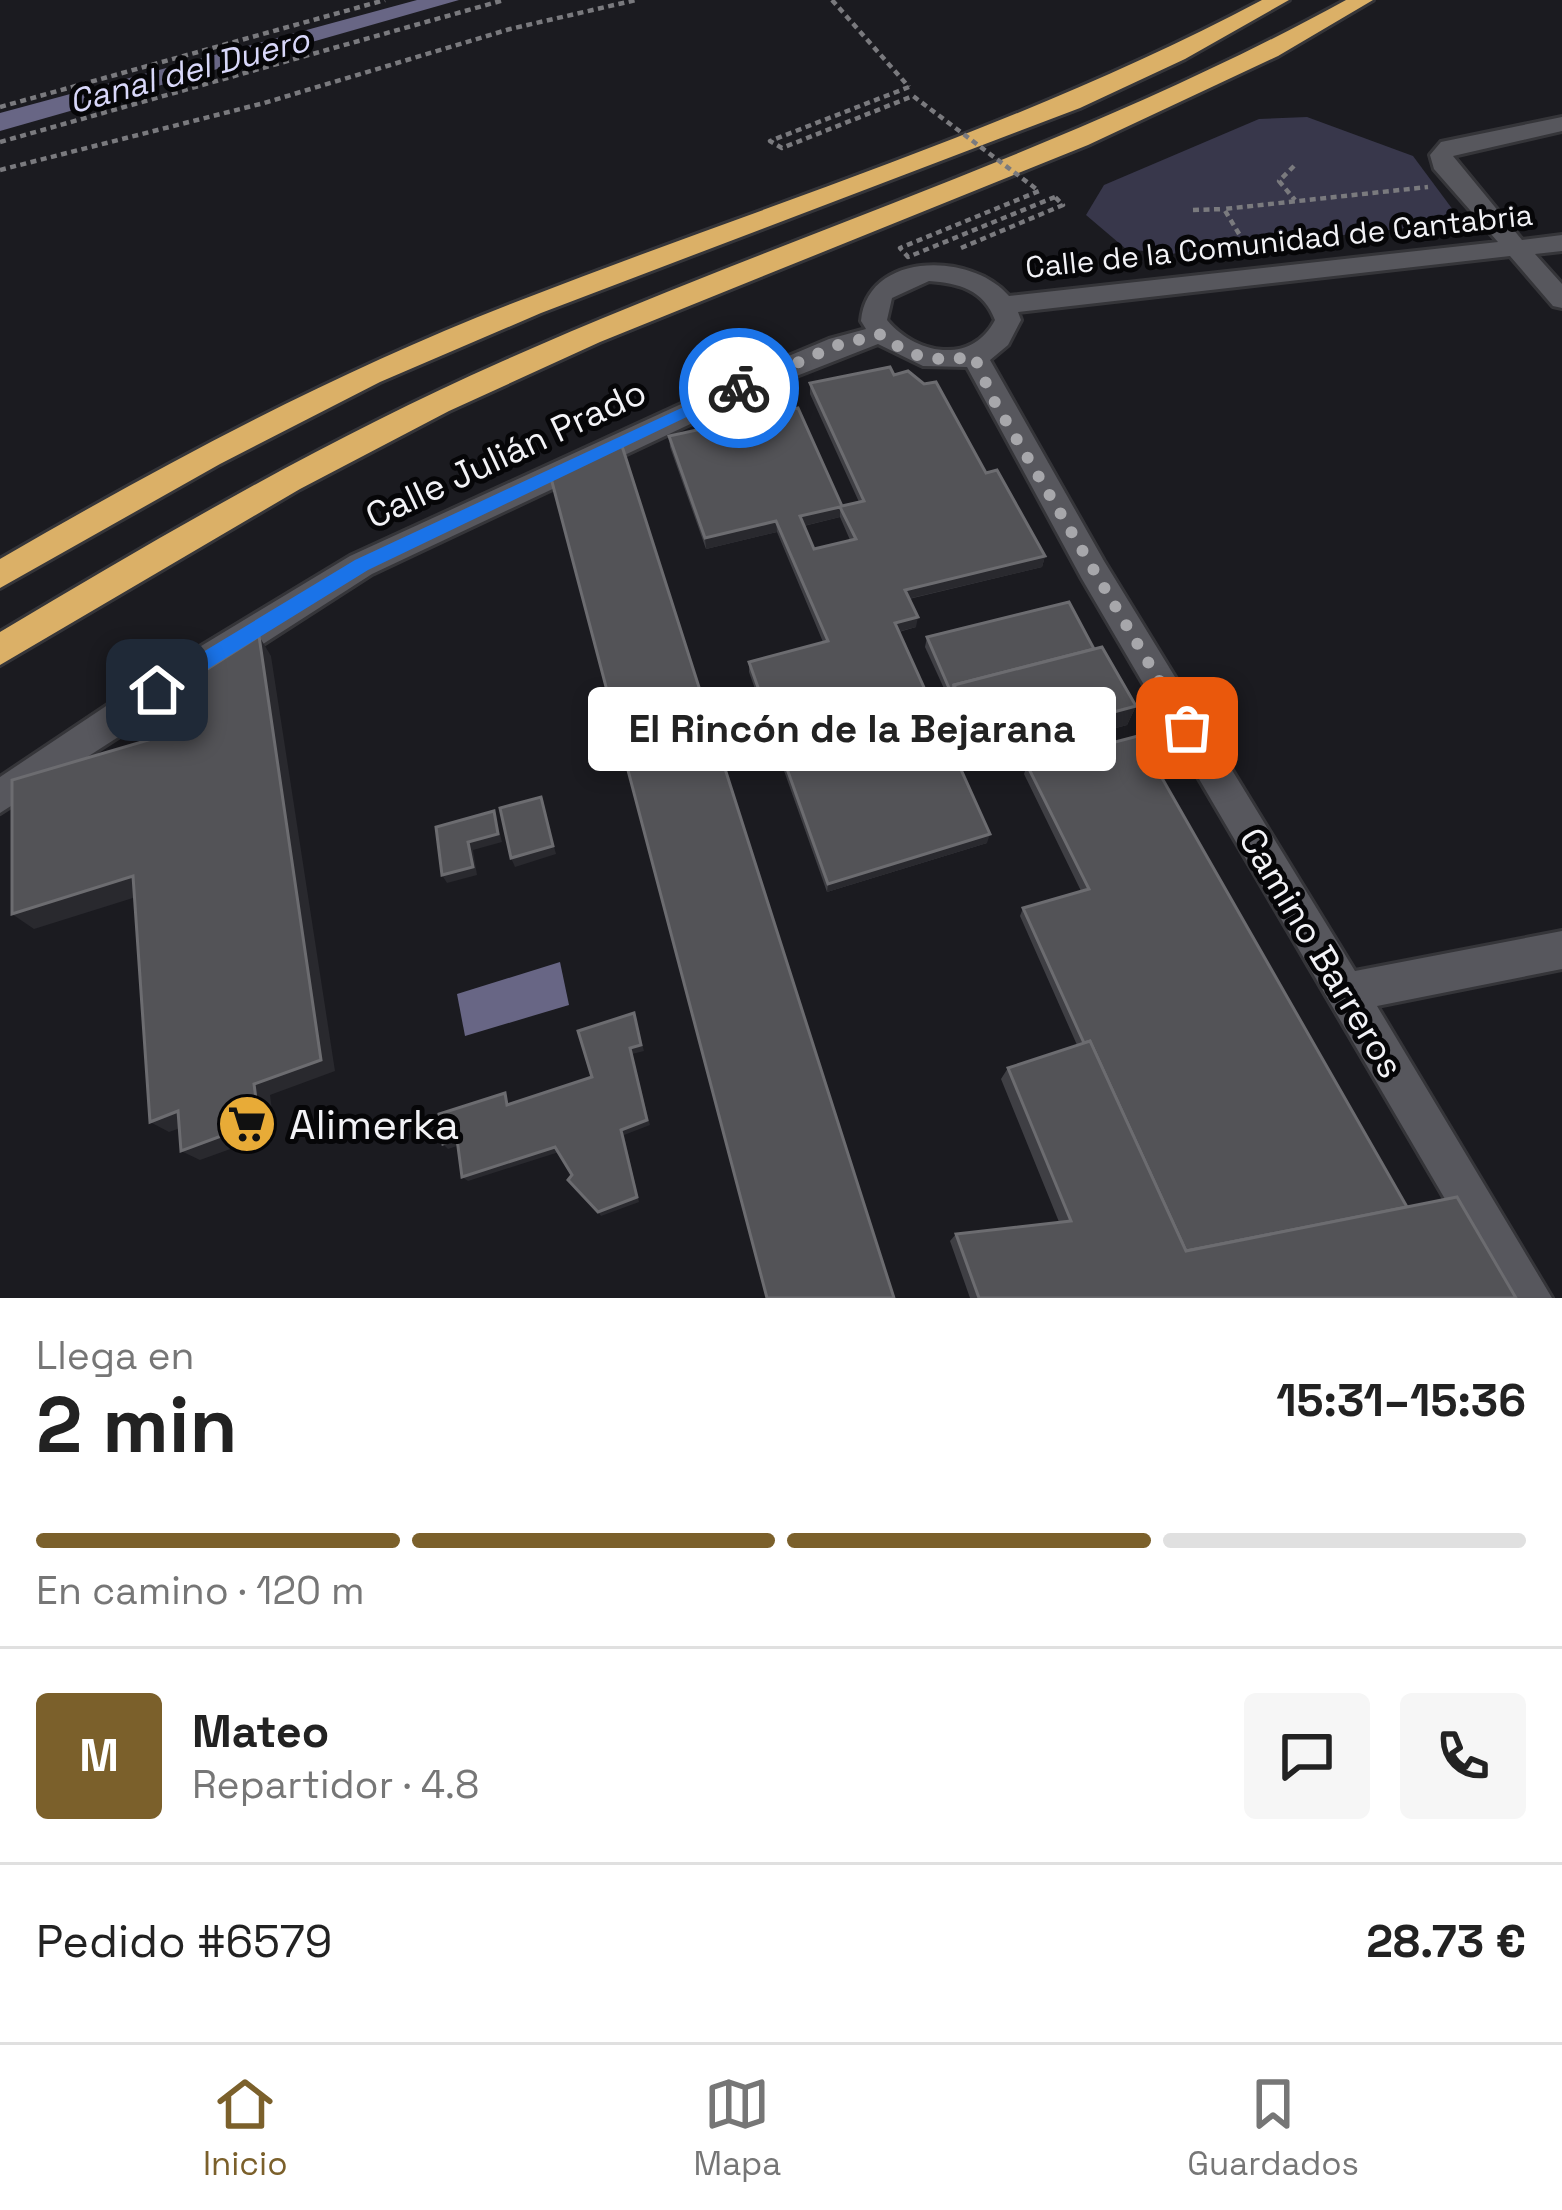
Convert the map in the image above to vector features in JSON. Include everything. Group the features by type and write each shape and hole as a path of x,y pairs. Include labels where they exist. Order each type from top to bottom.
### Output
{"highway":[{"path":"0,574 191,462 424,350 1034,117 1278,0"},
{"path":"0,650 378,435 586,337 1147,112 1282,46 1362,0"}],"street":[{"path":"1562,124 1449,147 1441,155 1442,164 1562,300"},
{"name":"Calle de la Comunidad de Cantabria","path":"1004,305 1562,243"},
{"path":"928,273 965,277 1004,305 1004,334 974,356 933,359 912,354 882,334 874,321 880,294 892,283 928,273"},
{"name":"Calle Julián Prado","path":"0,797 157,690 362,565 761,379 838,345 882,334"},
{"name":"Camino Barreros","path":"974,356 993,399 1529,1298"},
{"path":"1345,993 1562,950"}],"path":[{"path":"0,107 385,0"},
{"path":"0,142 504,0"},
{"path":"0,170 264,103 510,29 636,0"},
{"path":"832,0 909,87 770,141 782,148 913,96 1039,191 900,248 908,257 1055,197 1063,205 935,259 928,273"},
{"path":"1294,166 1280,181 1296,202"},
{"path":"1193,210 1459,184"},
{"path":"1224,209 1265,276"}],"shaded area":[{"path":"1307,117 1413,156 1462,222 1170,254 1126,249 1086,215 1104,185 1259,119"},
{"path":"560,962 569,1005 465,1036 457,994"}],"building":[{"path":"890,367 894,375 908,371 924,384 936,382 986,473 997,470 1045,556 905,590 918,617 895,623 990,834 828,884 749,662 828,641 776,521 705,538 669,436 798,408 842,506 864,501 810,383","holes":["840,507 856,539 814,549 800,516"]},
{"path":"622,446 894,1298 767,1298 551,478"},
{"path":"1069,602 1094,649 954,685 952,695 927,637"},
{"path":"259,636 321,1060 254,1084 259,1122 181,1151 178,1111 150,1122 133,876 12,914 12,780 169,734 165,696"},
{"path":"1102,647 1136,706 984,747 954,685"},
{"path":"1138,736 1407,1207 1186,1251 1023,908 1089,889 1027,765"},
{"path":"541,797 553,846 511,858 500,808"},
{"path":"494,811 498,834 468,842 473,867 442,875 436,827"},
{"path":"634,1013 641,1045 630,1048 647,1120 621,1130 637,1197 598,1212 568,1180 572,1175 555,1147 462,1177 457,1139 443,1144 439,1114 505,1093 507,1105 592,1077 578,1031"},
{"path":"1090,1041 1186,1251 1457,1197 1516,1298 979,1298 956,1234 1071,1221 1008,1068"}],"waterway":[{"name":"Canal del Duero","path":"0,122 446,0"}],"way so far":[{"path":"739,388 838,345 882,334 912,354 954,360 974,356 993,399 1187,728"}],"place":[{"name":"El Rincón de la Bejarana","path":"1187,728"},
{"name":"Alimerka","path":"247,1124"}],"route":[{"path":"157,690 362,565 739,388"}]}
